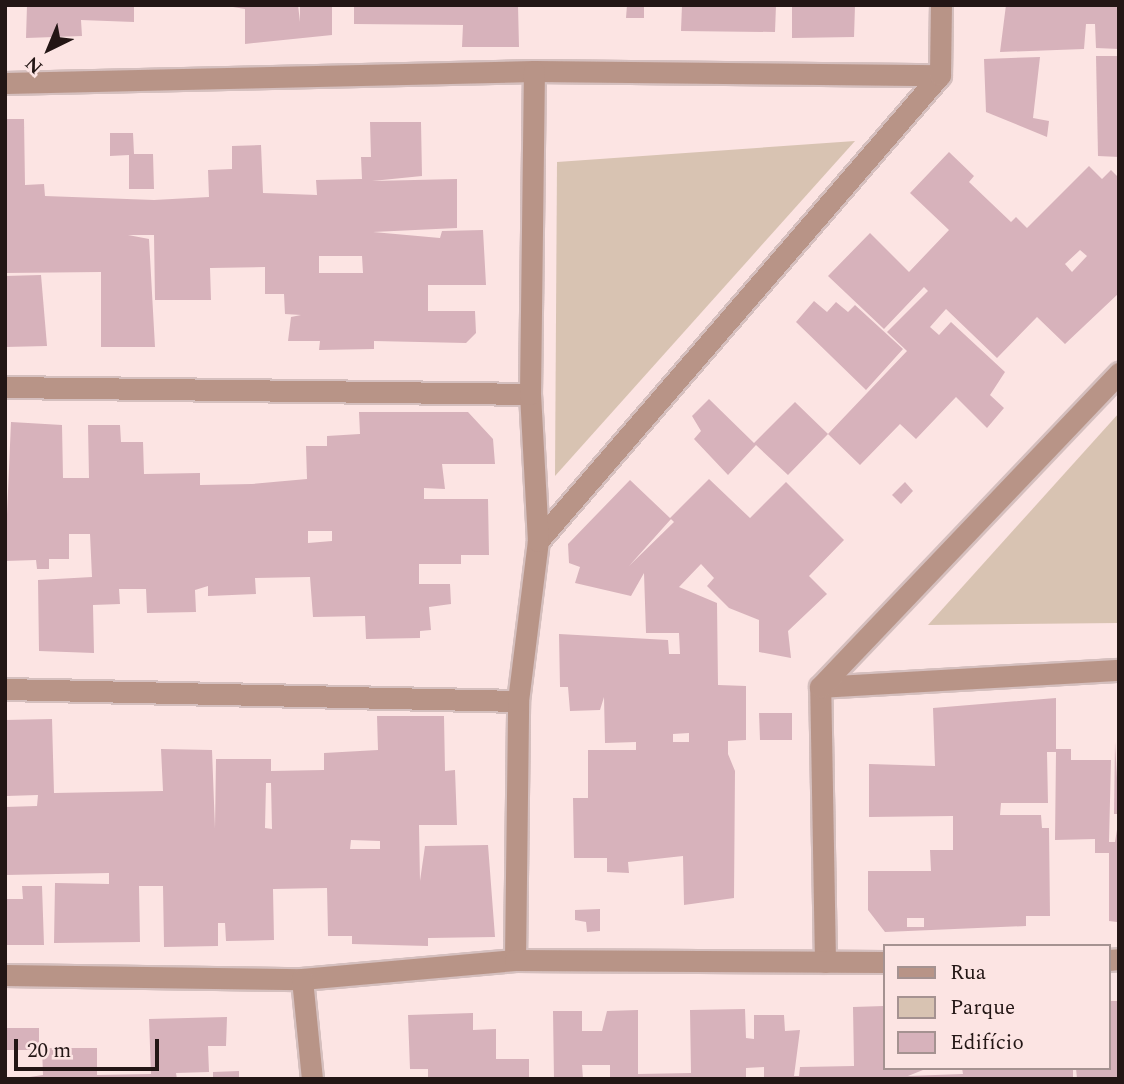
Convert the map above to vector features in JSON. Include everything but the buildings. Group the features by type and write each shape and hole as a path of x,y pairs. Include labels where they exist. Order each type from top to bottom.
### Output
{"street":[{"path":"538,541 940,75 941,5"},
{"path":"5,83 534,71 940,75"},
{"path":"515,960 518,701 538,541 530,394 534,71"},
{"path":"825,962 820,687 1119,373"},
{"path":"5,387 530,394"},
{"path":"820,687 1119,670"},
{"path":"5,690 518,701"},
{"path":"5,975 302,979 515,960 883,962"},
{"path":"302,979 312,1079"}],"green space":[{"path":"855,141 555,476 557,162"},
{"path":"1119,413 1119,623 928,625"}]}
